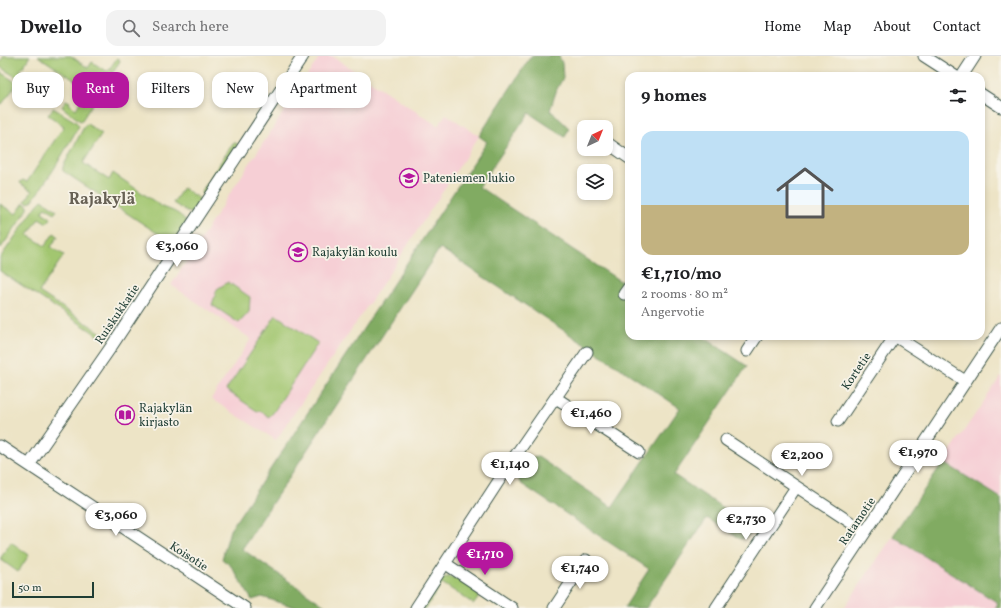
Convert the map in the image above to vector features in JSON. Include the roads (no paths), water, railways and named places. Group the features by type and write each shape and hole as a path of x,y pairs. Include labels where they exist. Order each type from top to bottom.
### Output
{"street":[{"name":"Ruiskukkatie","path":"29,465 111,346 303,56"},
{"path":"924,56 948,72"},
{"path":"965,72 975,56"},
{"path":"985,97 1001,107"},
{"path":"613,147 625,155"},
{"name":"Ratamotie","path":"815,608 1001,328"},
{"path":"747,351 754,340"},
{"name":"Kortetie","path":"838,421 892,340"},
{"path":"901,340 965,381"},
{"path":"416,608 513,459 587,352"},
{"path":"556,398 639,452"},
{"path":"726,440 865,532"},
{"name":"Koisotie","path":"0,446 245,608"},
{"path":"716,608 796,487"},
{"path":"554,608 586,560"},
{"path":"446,564 512,608"}],"place":[{"name":"Pateniemen lukio","path":"409,178"},
{"name":"Rajakylän koulu","path":"298,252"},
{"name":"Rajakylän kirjasto","path":"125,415"}],"district":[{"name":"Rajakylä","path":"102,198"}]}
